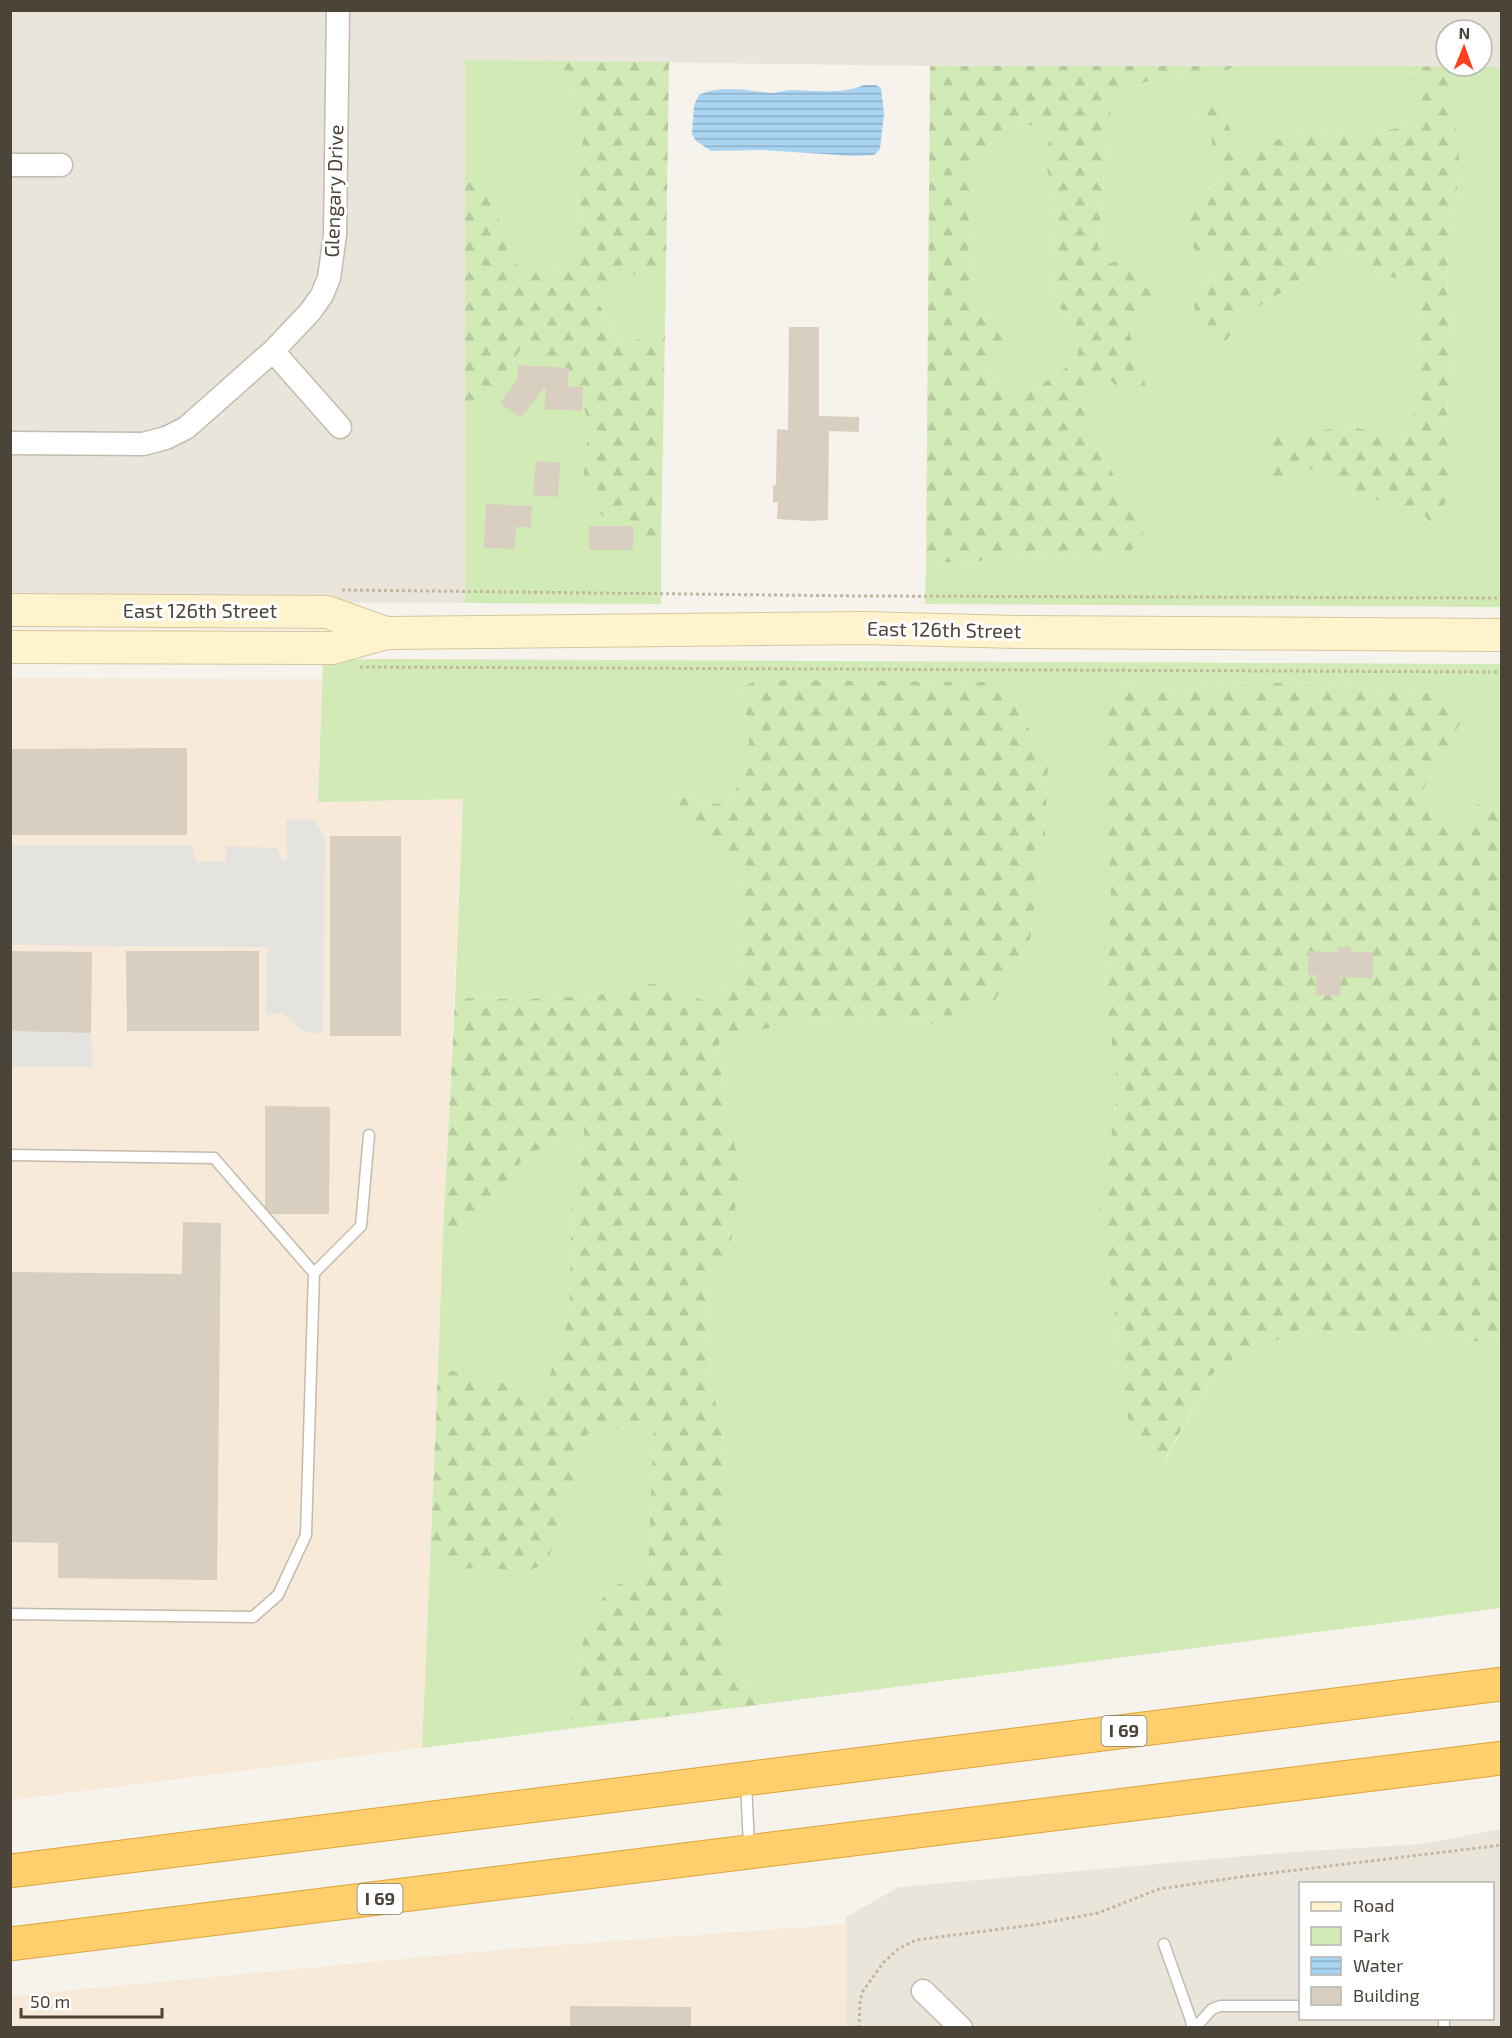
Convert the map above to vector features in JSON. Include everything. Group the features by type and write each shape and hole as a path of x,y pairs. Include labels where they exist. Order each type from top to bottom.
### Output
{"highway":[{"name":"I 69","path":"10,1871 1502,1684"},
{"name":"I 69","path":"10,1944 1502,1758"}],"main road":[{"name":"East 126th Street","path":"10,610 327,612 386,633"},
{"name":"East 126th Street","path":"10,646 332,648 386,633 864,628 1029,632 1502,635"}],"street":[{"name":"Glengary Drive","path":"10,443 143,444 165,438 186,428 273,351 310,312 322,295 329,278 335,235 338,10"},
{"path":"10,165 61,165"},
{"path":"273,351 340,426"},
{"path":"923,1991 961,2028"}],"lane":[{"path":"314,1273 361,1226 369,1135"},
{"path":"10,1155 214,1158 314,1273 306,1535 278,1595 253,1617 10,1614"},
{"path":"746,1779 749,1852"},
{"path":"1164,1944 1193,2028"},
{"path":"1193,2028 1212,2009 1220,2006 1299,2006"}],"path":[{"path":"337,590 860,596 1502,598"},
{"path":"352,667 1502,672"},
{"path":"859,2028 860,2002 863,1991 883,1963 898,1949 916,1940 1032,1925 1098,1913 1159,1888 1502,1845"}],"shaded area":[{"path":"11,11 1501,11 1501,67 1494,67 1494,18 1434,18 1434,67 930,66 465,60 465,603 11,601"},
{"path":"10,678 322,679 318,802 463,799 422,1748 11,1800"},
{"path":"286,819 314,820 325,837 323,1034 304,1032 283,1013 266,1015 269,947 11,945 11,846 192,846 196,862 226,862 226,846 277,848 283,862 287,859"},
{"path":"11,1031 91,1033 93,1067 11,1066"},
{"path":"1501,1829 1501,2027 843,2028 846,1917 899,1887 1293,1852 1422,1844"},
{"path":"847,1924 846,2027 11,2028 11,1996 507,1949"}],"green space":[{"path":"465,60 549,61 576,98 584,133 578,173 577,244 562,271 536,273 515,264 507,233 481,186 465,180"},
{"path":"549,61 669,62 666,265 659,271 631,275 599,304 623,345 665,329 661,550 649,552 594,509 583,481 589,427 580,391 521,349 480,416 465,419 465,180 481,186 507,233 515,264 536,273 562,271 577,244 578,173 584,133 576,98"},
{"path":"930,66 1239,66 1224,71 1155,78 1113,97 1098,244 1105,265 1128,257 1155,275 1170,295 1140,311 1130,334 1152,406 1108,380 1089,383 1085,421 1144,532 1129,553 1108,558 1011,553 980,561 926,563","holes":["1039,125 1055,135 1049,142 1045,160 1051,185 1054,303 1074,323 1079,334 1079,341 1076,361 1029,393 998,381 987,370 990,362 1012,347 975,298 968,244 970,212 978,165 990,143 1005,126"]},
{"path":"1239,66 1400,66 1422,93 1415,120 1395,129 1290,134 1256,150 1239,147 1219,106 1192,110 1211,134 1214,161 1224,180 1208,188 1198,253 1218,258 1225,263 1222,273 1206,282 1225,342 1247,314 1309,275 1320,258 1364,254 1374,266 1378,276 1413,280 1420,353 1412,428 1405,438 1353,427 1281,434 1292,484 1310,469 1330,482 1337,491 1421,510 1433,527 1434,544 1447,434 1449,346 1447,263 1454,233 1460,143 1450,103 1449,89 1466,78 1494,78 1494,67 1501,67 1501,607 925,604 926,563 980,561 1011,553 1108,558 1144,532 1085,421 1089,382 1108,380 1151,405 1130,334 1140,311 1105,265 1098,245 1113,97 1155,78 1224,71"},
{"path":"1400,66 1434,66 1434,78 1466,78 1449,89 1450,103 1460,143 1454,233 1447,263 1449,487 1434,547 1433,527 1421,510 1337,491 1330,482 1310,469 1292,484 1268,483 1269,449 1280,434 1353,427 1405,438 1412,428 1420,353 1413,280 1378,276 1374,266 1364,254 1320,258 1309,275 1247,314 1225,342 1206,341 1195,330 1196,296 1205,285 1222,273 1225,263 1218,258 1198,253 1188,239 1180,220 1198,196 1224,180 1214,161 1211,134 1192,110 1200,100 1219,106 1239,147 1256,150 1290,134 1395,129 1415,120 1422,93"},
{"path":"1039,125 1055,135 1045,160 1051,185 1054,303 1074,323 1079,334 1079,341 1076,361 1029,393 998,381 987,370 990,362 1012,347 975,298 968,243 970,212 978,165 990,143 1005,126"},
{"path":"666,265 665,329 623,345 599,303 631,275 659,271"},
{"path":"521,349 580,391 589,427 583,481 649,552 661,550 661,604 465,603 465,419 480,416"},
{"path":"323,660 1501,664 1501,812 1477,804 1455,842 1439,822 1422,792 1441,754 1434,693 1279,683 1181,689 1115,687 1111,897 1105,990 1118,1091 1099,1215 1117,1323 1119,1377 1165,1460 1218,1366 1303,1329 1434,1337 1501,1344 1501,1608 773,1703 727,1669 727,1486 723,1429 711,1385 709,1322 711,1278 731,1244 739,1167 722,1092 719,1041 795,1021 943,1024 1030,939 1045,840 1048,765 1004,682 758,680 737,689 749,724 749,769 725,805 667,795 741,868 737,913 740,977 705,1001 660,982 598,995 527,999 455,998 463,799 318,802"},
{"path":"758,680 1004,682 1048,765 1045,840 1030,939 994,1002 943,1024 795,1021 719,1041 722,1092 740,1167 731,1244 711,1278 709,1322 711,1385 723,1429 727,1486 727,1669 773,1703 568,1729 576,1708 576,1684 583,1642 608,1587 648,1576 654,1417 632,1426 588,1434 547,1563 530,1570 454,1568 430,1560 438,1368 502,1381 542,1398 569,1318 572,1204 581,1166 584,1128 524,1157 479,1219 443,1232 455,998 527,999 598,995 660,982 705,1001 740,977 737,913 741,868 666,795 725,805 749,769 749,724 737,689"},
{"path":"1279,683 1434,693 1464,717 1422,792 1439,822 1455,841 1477,804 1501,812 1501,1344 1434,1337 1303,1329 1218,1366 1164,1460 1132,1434 1119,1377 1117,1323 1099,1215 1118,1091 1105,990 1111,897 1103,718 1115,687 1181,689"},
{"path":"584,1128 581,1166 572,1204 569,1318 542,1399 502,1381 438,1368 443,1232 479,1219 524,1157"},
{"path":"654,1416 648,1576 583,1642 576,1684 576,1708 568,1729 422,1748 430,1560 454,1568 547,1563 588,1434 632,1426"}],"water":[{"path":"864,85 876,85 881,88 884,114 880,149 874,155 854,156 761,150 711,151 696,141 692,134 694,105 699,95 707,92 725,89 772,93 790,90 837,91"}],"building":[{"path":"789,327 819,327 819,416 859,417 859,432 829,431 828,520 777,519 778,502 773,503 773,485 776,485 777,429 788,430"},
{"path":"518,365 569,368 568,386 583,387 582,411 544,409 546,388 521,418 500,403 517,380"},
{"path":"536,461 560,463 558,497 533,495"},
{"path":"486,504 532,506 531,527 516,527 515,549 484,548"},
{"path":"589,526 633,526 633,550 589,550"},
{"path":"187,748 187,835 10,835 10,749"},
{"path":"330,836 401,836 401,1036 330,1036"},
{"path":"1338,947 1351,947 1351,952 1373,952 1373,978 1341,977 1340,996 1316,995 1316,975 1308,975 1308,951 1338,952"},
{"path":"10,951 92,952 91,1033 10,1031"},
{"path":"126,951 259,951 259,1031 127,1031"},
{"path":"265,1106 330,1107 329,1214 265,1214"},
{"path":"183,1222 221,1223 217,1580 58,1578 58,1543 10,1542 10,1272 182,1274"},
{"path":"570,2006 691,2007 691,2028 570,2028"}]}
